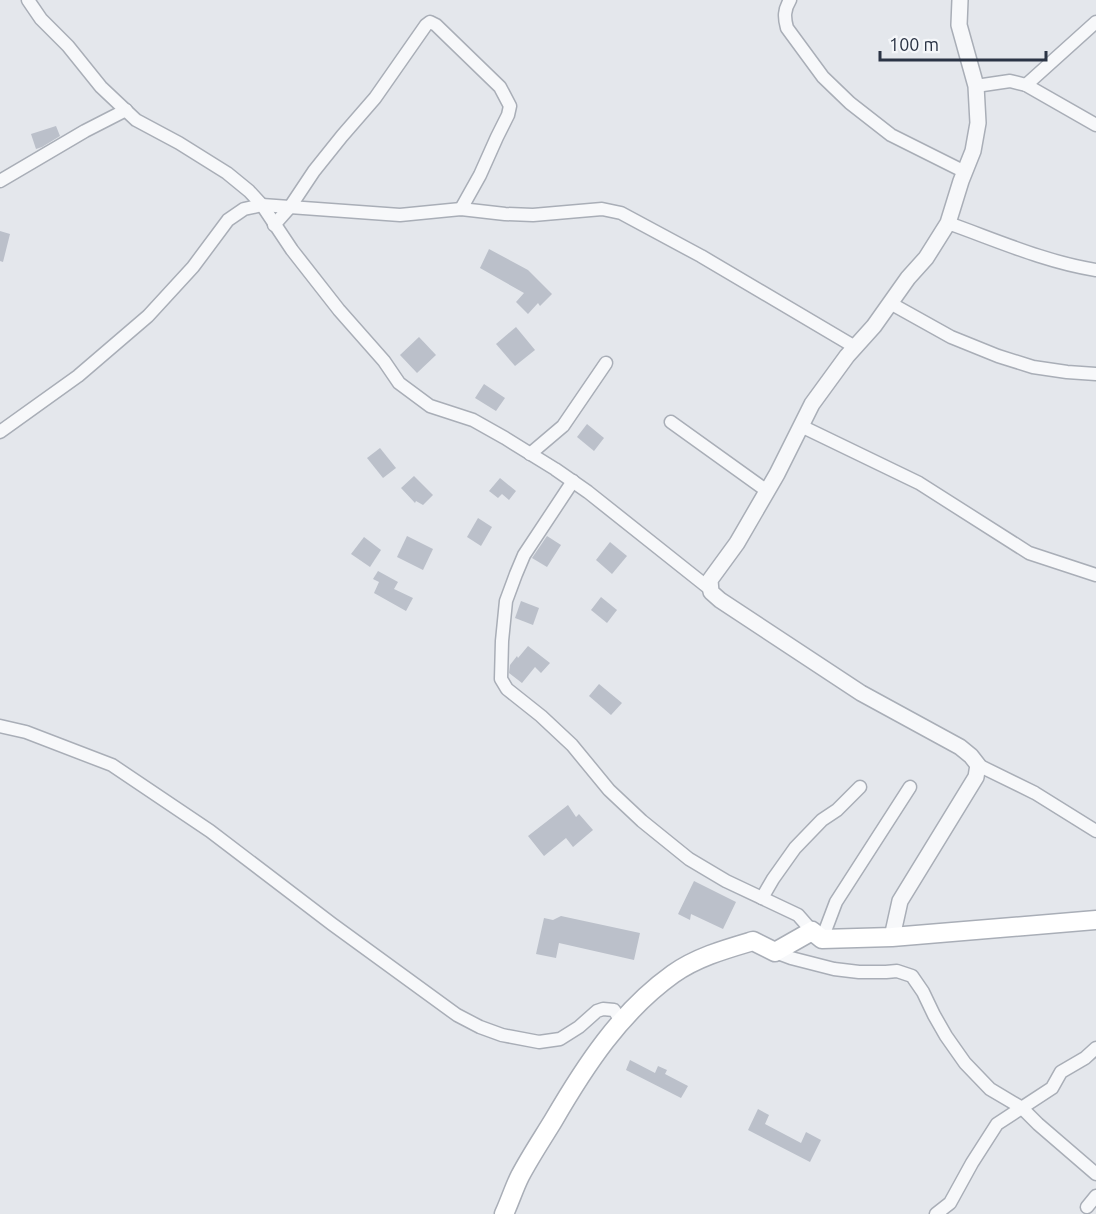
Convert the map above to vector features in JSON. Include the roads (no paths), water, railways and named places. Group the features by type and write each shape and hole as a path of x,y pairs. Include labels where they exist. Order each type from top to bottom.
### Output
{"main road":[{"path":"504,1214 520,1176 561,1107 621,1021 644,998 675,973 701,959 753,941 775,952 817,935 892,937 1096,920"}],"street":[{"path":"28,0 41,19 68,46 101,87 136,120 179,143 249,191 262,205 298,259 399,383 430,406 473,420 573,481 710,589 720,600 861,693 960,747 978,765 1035,793 1096,831"},
{"path":"790,0 785,8 784,19 787,28 822,77 850,103 891,135 965,172"},
{"path":"710,589 710,580 738,543 812,404 855,347 874,326 908,278 926,258 948,223 973,151 978,123 976,86 959,25 960,0"},
{"path":"274,225 290,207 314,171 375,98 430,22 436,25 500,87 510,106 508,116 496,137 480,175 461,209"},
{"path":"1026,85 1096,22"},
{"path":"976,86 1010,81 1026,85 1096,124"},
{"path":"0,181 85,131 126,110"},
{"path":"0,432 78,376 148,316 194,267 228,220 244,209 262,205 400,214 461,209 524,215 602,209 621,213 701,256 855,347"},
{"path":"948,223 1035,254 1096,270"},
{"path":"890,303 951,337 998,356 1033,367 1096,374"},
{"path":"530,454 563,426 606,363"},
{"path":"671,422 767,491"},
{"path":"801,426 919,483 1029,554 1096,575"},
{"path":"573,481 524,555 506,601 501,679 507,689 572,745 609,790 642,821 689,859 726,881 798,915 817,935 910,787"},
{"path":"0,726 26,732 112,765 210,831 332,924 458,1015 480,1027 502,1035 539,1042 560,1040 597,1011 603,1009 614,1010 621,1021"},
{"path":"892,937 900,901 976,777 978,765"},
{"path":"762,898 795,848 822,820 837,810 860,787"},
{"path":"775,952 834,969 859,972 897,971 912,976 946,1036 965,1063 990,1089 1022,1108 1096,1174"},
{"path":"936,1214 951,1210 950,1203 997,1124 1052,1088 1061,1072 1085,1058 1096,1048"},
{"path":"1087,1207 1096,1196"}]}
